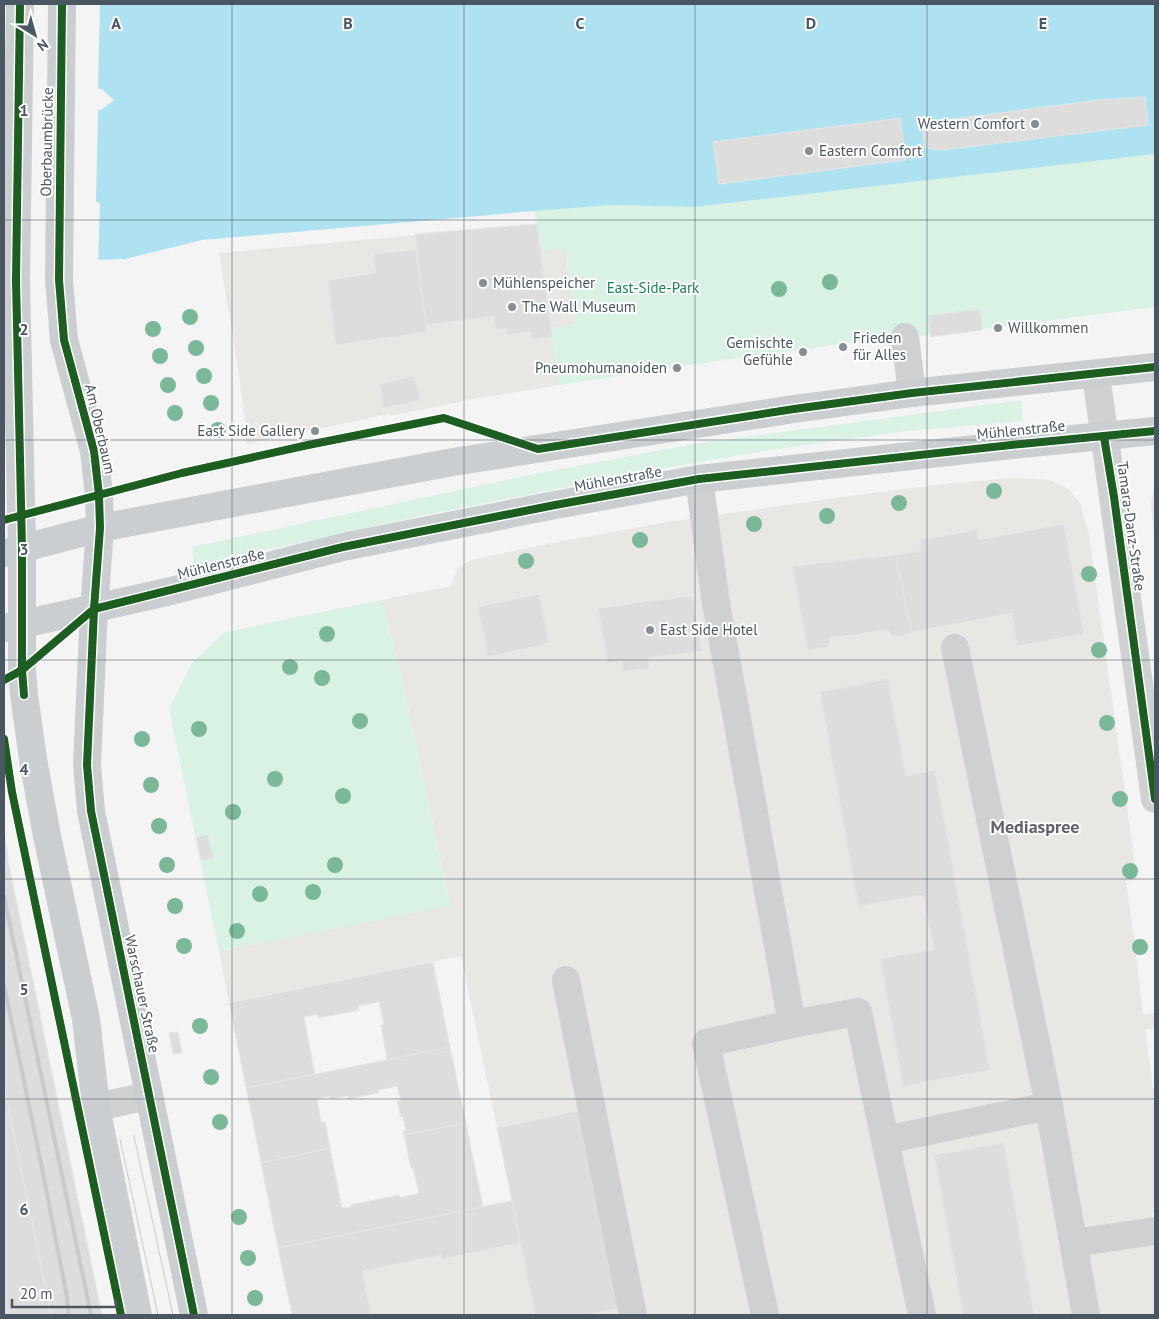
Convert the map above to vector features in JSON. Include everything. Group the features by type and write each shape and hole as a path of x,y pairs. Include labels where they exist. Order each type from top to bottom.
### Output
{"main road":[{"name":"Oberbaumbrücke","path":"13,550 21,491 16,280 20,4"},
{"name":"Oberbaumbrücke","path":"58,280 62,4"},
{"name":"Am Oberbaum","path":"58,280 64,340 94,451 97,470 100,528 90,675"},
{"path":"138,1315 96,1107 86,1019 47,836 33,759 13,627 13,550 100,528 453,462 794,409 912,393 1096,375 1155,367"},
{"name":"Mühlenstraße","path":"13,627 94,609 343,547 699,479 1155,431"},
{"name":"Warschauer Straße","path":"90,675 87,765 89,794 194,1315"}],"street":[{"path":"904,337 912,393"},
{"name":"Tamara-Danz-Straße","path":"1096,375 1155,799"},
{"path":"699,479 715,597 792,1024"},
{"path":"955,648 1049,1106 1086,1315"},
{"path":"566,980 633,1315"},
{"path":"765,1315 706,1043 858,1012 922,1315"},
{"path":"96,1107 149,1096"},
{"path":"885,1140 1049,1106"},
{"path":"1074,1243 1155,1231"}],"shaded area":[{"path":"537,224 541,251 565,248 576,324 551,328 559,385 462,401 390,416 389,414 246,444 247,437 239,375 219,253"},
{"path":"1015,478 1050,480 1068,489 1080,503 1089,534 1137,879 1126,881 1134,939 1145,939 1146,954 1136,955 1143,1014 1154,1013 1155,1023 1155,1029 1145,1030 1153,1088 1155,1088 1155,1212 1152,1213 1155,1239 1155,1315 292,1315 278,1248 512,1200 461,956 229,1003 219,951 450,905 403,685 382,600 451,586 457,569 471,560 563,541 667,522 864,494"},
{"path":"1155,479 1155,547 1151,505"}],"green space":[{"name":"East-Side-Park","path":"1155,154 1155,307 931,337 930,335 872,340 559,385 550,328 576,324 565,249 540,251 535,211 611,205 694,207"},
{"path":"1021,400 1023,421 907,431 763,451 621,476 420,516 194,566 192,547 534,474 694,444"},
{"path":"382,600 403,685 450,906 219,951 169,709 192,663 225,632"}],"water":[{"path":"4,4 1155,4 1155,154 694,207 611,205 535,211 202,240 125,259 4,263 99,214 99,203 96,203 4,108 101,110 114,100 102,89 4,85"}],"pier":[{"path":"4,4 100,4 98,89 102,89 102,92 4,87"},
{"path":"4,106 101,107 101,110 98,110 96,202 100,203 98,263 4,266 4,205 97,211 97,205 4,197"}],"building":[{"name":"Western Comfort","path":"1145,97 1148,125 943,150 925,148 922,123 1098,100"},
{"name":"Eastern Comfort","path":"900,118 906,160 719,184 713,142"},
{"name":"Mühlenspeicher","path":"537,224 552,337 532,339 531,332 506,335 506,328 496,329 494,316 426,325 415,234"},
{"path":"416,250 427,332 336,345 328,280 376,273 373,254"},
{"path":"980,309 982,330 931,337 928,316"},
{"path":"414,376 420,400 384,408 379,385"},
{"path":"1064,524 1084,634 1017,646 1012,613 911,632 896,555 921,551 920,540 977,530 978,540"},
{"path":"896,555 911,633 893,637 888,630 830,638 828,647 808,650 792,566"},
{"path":"539,594 549,643 488,657 478,607"},
{"name":"East Side Hotel","path":"692,596 702,651 648,658 649,668 623,671 622,661 608,663 598,608"},
{"path":"888,679 906,776 935,770 990,1070 903,1086 880,959 934,949 923,895 858,906 820,692"},
{"path":"4,830 8,860 102,1315 51,1315 4,1087"},
{"path":"208,835 213,858 201,860 196,837"},
{"path":"433,962 450,1047 387,1060 381,1025 384,1024 379,1002 358,1006 359,1010 318,1018 317,1014 304,1017 315,1074 246,1088 229,1003"},
{"path":"178,1032 182,1053 173,1054 169,1033"},
{"path":"450,1047 466,1123 404,1135 403,1131 406,1130 397,1101 401,1101 397,1086 378,1090 379,1093 348,1099 348,1096 330,1099 329,1096 317,1099 321,1122 325,1122 330,1148 261,1163 246,1088"},
{"path":"4,1087 51,1315 4,1315"},
{"path":"583,1110 625,1307 587,1315 535,1315 497,1128"},
{"path":"466,1123 483,1207 278,1248 261,1163 330,1148 342,1208 399,1195 400,1198 419,1193 404,1135"},
{"path":"1004,1143 1034,1315 963,1315 934,1155"},
{"path":"512,1201 520,1243 441,1259 441,1255 362,1271 371,1315 292,1315 278,1248"}],"tram line":[{"path":"134,1136 173,1315"},
{"path":"120,1139 158,1315"}],"railway":[{"path":"4,896 91,1315"},
{"path":"4,985 42,1168 69,1315"}],"cycle path":[{"path":"20,4 16,280 22,548 22,670 24,695"},
{"path":"62,4 59,280 64,340 94,451 99,495 100,528 94,609 87,765 91,811 194,1315"},
{"path":"4,520 182,473 308,445 444,418 538,449 794,409 912,393 1155,367"},
{"path":"4,680 22,670 94,609 343,547 699,479 1155,431"},
{"path":"1104,437 1114,497 1155,799"},
{"path":"4,739 12,792 121,1315"}],"place":[{"name":"Western Comfort","path":"1035,124"},
{"name":"Eastern Comfort","path":"809,151"},
{"name":"Mühlenspeicher","path":"483,283"},
{"name":"The Wall Museum","path":"512,307"},
{"name":"Willkommen","path":"998,328"},
{"name":"Frieden für Alles","path":"843,347"},
{"name":"Gemischte Gefühle","path":"803,352"},
{"name":"Pneumohumanoiden","path":"677,368"},
{"name":"East Side Gallery","path":"315,431"},
{"name":"East Side Hotel","path":"650,630"}],"district":[{"name":"Mediaspree","path":"1035,827"}]}
